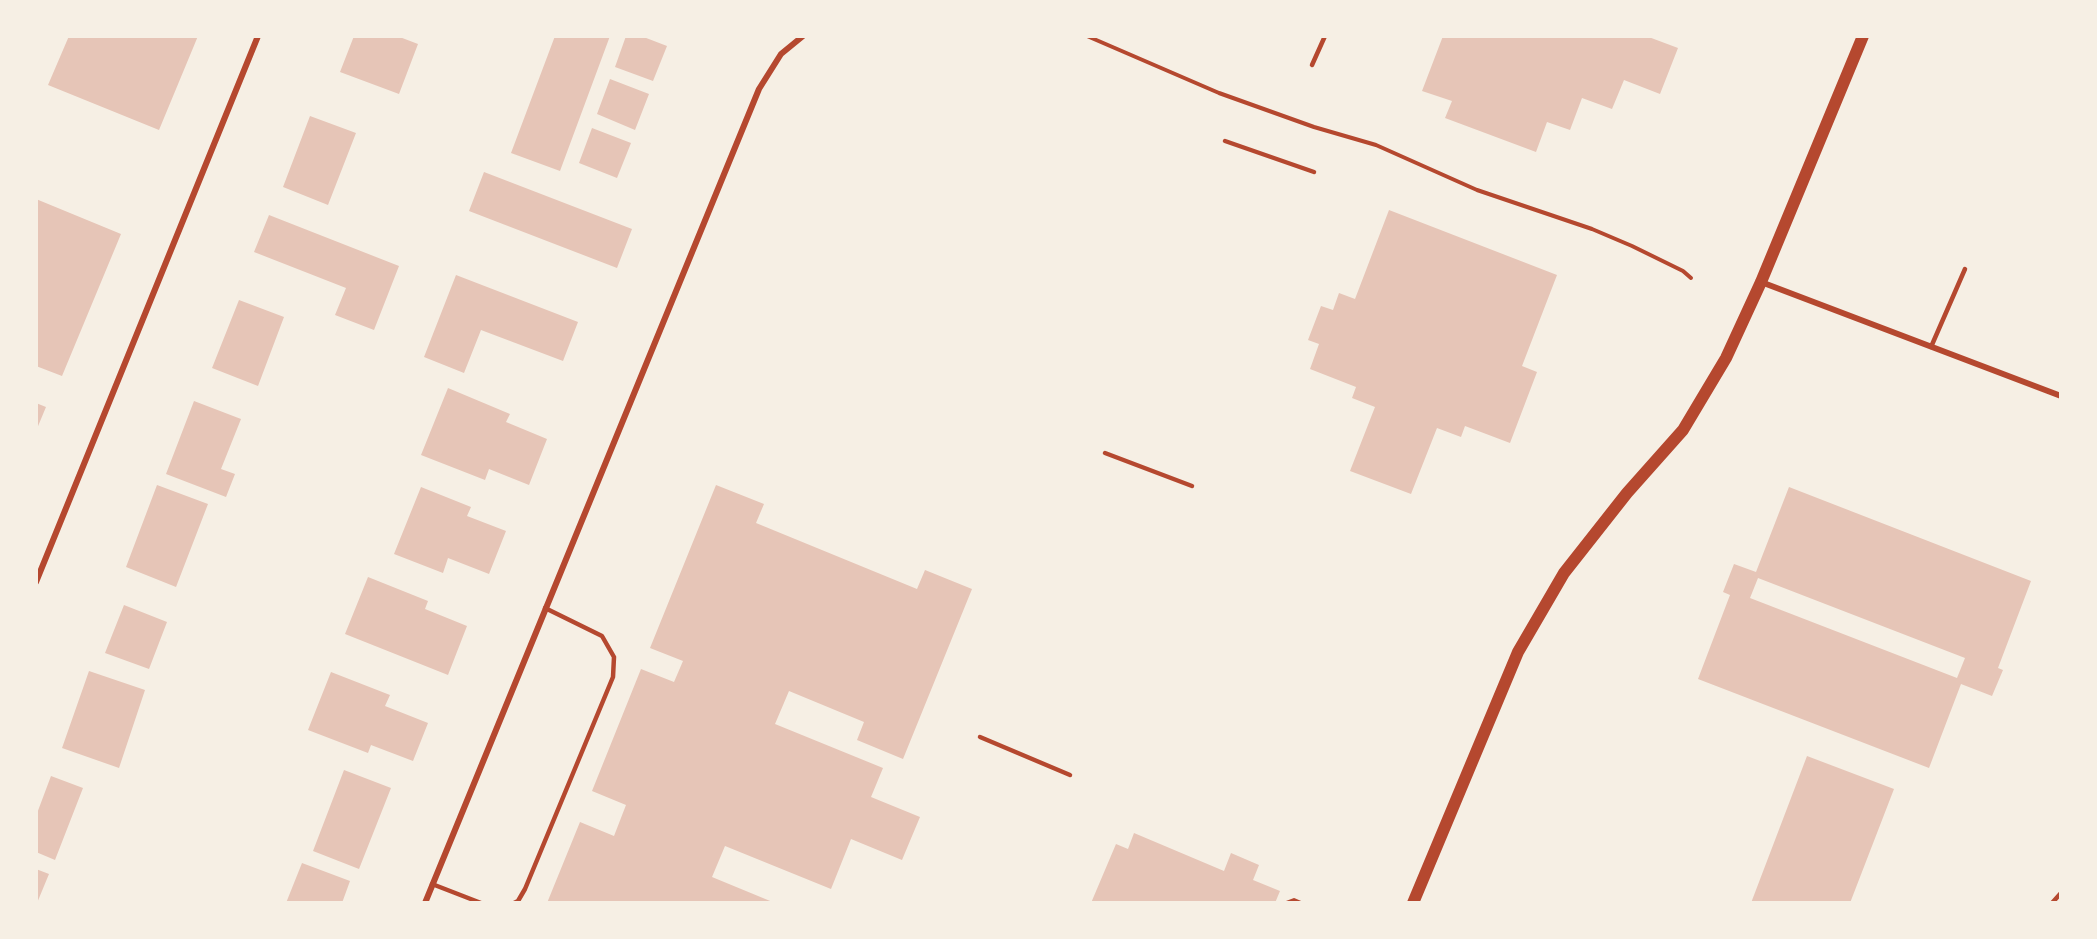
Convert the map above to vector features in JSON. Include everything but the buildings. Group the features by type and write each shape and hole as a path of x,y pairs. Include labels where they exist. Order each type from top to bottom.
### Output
{"main road":[{"path":"1413,903 1518,652 1564,573 1627,493 1683,430 1726,358 1761,282 1863,36"}],"street":[{"path":"36,582 258,36"},
{"path":"425,903 759,88 781,54 803,36"},
{"path":"1761,282 2061,396"}],"lane":[{"path":"1312,65 1325,36"},
{"path":"1225,141 1314,172"},
{"path":"1931,347 1965,268"},
{"path":"1105,453 1191,486"},
{"path":"514,903 518,901 525,889 613,677 614,657 602,636 545,609"},
{"path":"980,737 1070,775"},
{"path":"432,885 482,903"},
{"path":"2052,903 2061,893"}],"path":[{"path":"1087,36 1219,93 1314,128 1376,145 1478,190 1592,229 1653,256 1683,271 1690,278"},
{"path":"1286,903 1294,900 1301,903"}]}
